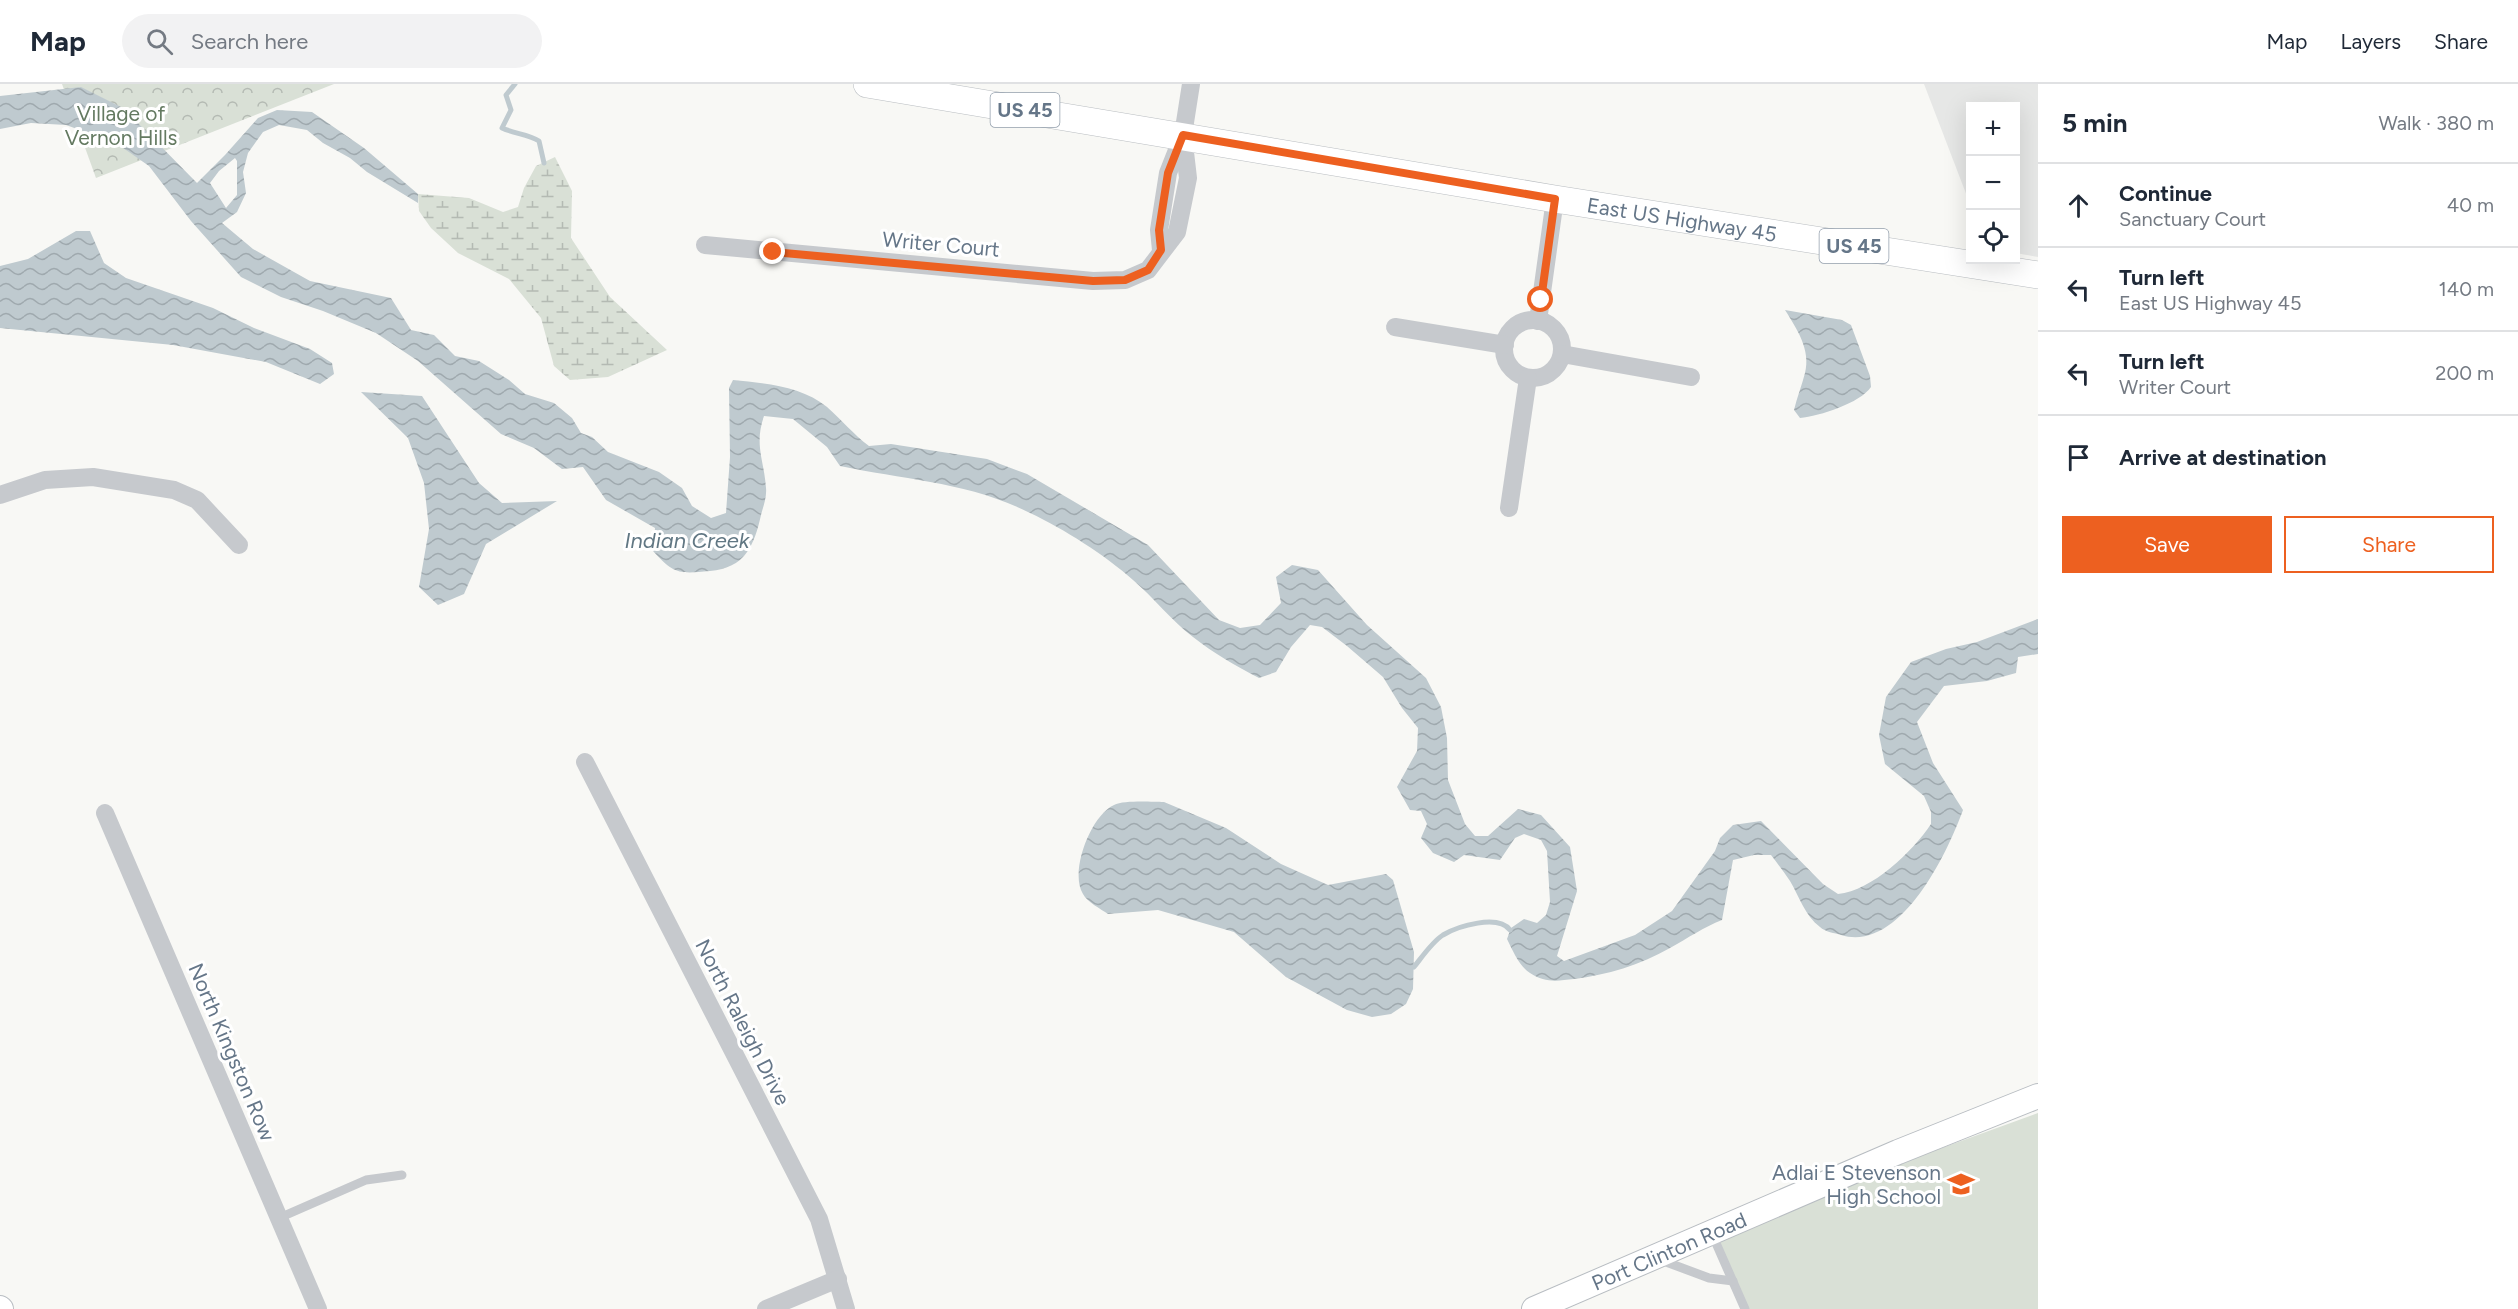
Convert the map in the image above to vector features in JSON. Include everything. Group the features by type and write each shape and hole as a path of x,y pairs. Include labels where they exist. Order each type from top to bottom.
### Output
{"main road":[{"name":"East US Highway 45","path":"867,84 1555,199 2038,274"}],"street":[{"name":"Writer Court","path":"705,245 1093,281 1125,280 1148,270 1161,250 1159,230 1168,173 1183,135 1191,84"},
{"path":"1538,321 1555,199"},
{"path":"1528,321 1538,321 1554,329 1559,336 1562,354 1553,371 1544,376 1528,378 1515,372 1509,365 1504,345 1513,329 1528,321"},
{"path":"1395,327 1504,345"},
{"path":"1562,354 1691,377"},
{"path":"1509,508 1528,378"},
{"path":"0,495 45,480 93,477 174,490 197,500 239,545"},
{"name":"North Raleigh Drive","path":"585,762 819,1219 846,1309"},
{"name":"North Kingston Row","path":"105,813 318,1309"},
{"name":"Port Clinton Road","path":"1534,1309 1898,1152 2038,1096"},
{"path":"766,1309 837,1279"}],"lane":[{"path":"279,1218 366,1180 402,1175"},
{"path":"1711,1232 1745,1309"},
{"path":"1655,1258 1702,1276 1733,1281"}],"shaded area":[{"path":"1924,84 2038,84 2038,257 2020,254 2020,102 1966,102 1966,194"}],"green space":[{"name":"Village of Vernon Hills","path":"62,84 334,84 96,178"},
{"path":"555,157 572,191 571,238 610,297 667,350 608,377 570,380 554,366 541,318 509,279 458,253 431,228 419,211 418,194 469,198 503,212 518,207 524,188 536,166"},
{"name":"Adlai E Stevenson High School","path":"2038,1113 2038,1309 1745,1309 1711,1232"}],"water":[{"name":"Indian Creek","path":"81,87 123,108 197,183 258,118 277,110 312,112 364,148 418,194 418,203 367,172 307,130 279,125 263,132 248,153 243,172 246,193 237,212 222,223 253,249 310,281 391,298 411,330 434,335 455,356 479,361 509,380 525,394 554,403 572,418 581,433 592,437 608,452 659,472 682,488 692,506 711,518 726,513 730,457 729,388 733,380 782,387 806,394 827,407 869,446 891,444 987,459 1027,474 1148,545 1219,620 1240,628 1260,625 1281,603 1276,577 1292,565 1318,570 1367,625 1426,678 1441,707 1447,738 1448,780 1465,824 1475,836 1488,836 1518,809 1541,815 1570,847 1577,891 1557,956 1564,961 1635,935 1672,911 1715,851 1720,838 1733,825 1761,821 1823,884 1838,894 1864,886 1878,878 1914,846 1931,824 1931,812 1924,796 1885,764 1879,735 1886,697 1911,662 1946,649 1977,642 2038,619 2038,654 2018,657 2016,673 1987,681 1944,686 1917,722 1933,763 1963,810 1933,874 1901,915 1883,929 1863,937 1841,935 1822,929 1810,917 1790,881 1771,855 1754,855 1733,860 1722,920 1659,954 1623,968 1574,979 1546,980 1530,973 1523,966 1507,939 1511,928 1524,919 1537,923 1546,915 1550,902 1547,851 1541,840 1524,834 1515,838 1500,860 1464,855 1454,862 1433,853 1421,838 1427,824 1421,811 1410,810 1397,787 1417,751 1418,728 1402,708 1383,677 1322,627 1310,625 1291,647 1276,672 1259,678 1201,643 1110,561 1043,519 1007,503 960,488 840,466 827,447 793,419 764,416 760,435 760,452 766,495 751,546 740,560 722,569 677,571 653,551 655,528 606,500 583,467 562,469 534,448 501,434 418,361 376,333 281,297 241,277 191,221 149,166 116,143 66,125 31,123 0,129 0,96","holes":["235,158 237,161 237,195 226,208 210,183 219,171"]},
{"path":"76,231 90,231 104,263 126,278 213,308 254,328 310,349 332,363 334,374 320,384 266,362 173,345 0,328 0,266 28,259"},
{"path":"1785,310 1842,320 1851,325 1870,376 1871,387 1866,393 1839,408 1800,418 1794,410 1805,373 1806,356 1802,340"},
{"path":"361,392 422,396 479,483 502,503 557,501 486,544 464,594 438,605 419,587 429,529 424,483 408,438"},
{"path":"1164,802 1226,828 1281,864 1328,885 1386,874 1393,880 1414,952 1413,989 1406,1004 1391,1014 1372,1017 1347,1010 1286,977 1234,932 1158,910 1108,914 1091,903 1083,894 1079,884 1079,872 1085,845 1097,820 1105,811 1119,803"}],"waterway":[{"path":"515,84 506,95 511,110 502,128 539,141 544,163"},
{"path":"1414,967 1439,938 1458,928 1487,922 1504,925 1510,930"}],"place":[{"name":"Adlai E Stevenson High School","path":"1961,1184"}],"route":[{"path":"773,252 1093,281 1125,280 1148,270 1161,250 1159,230 1168,173 1183,135 1555,199 1541,300"}]}
